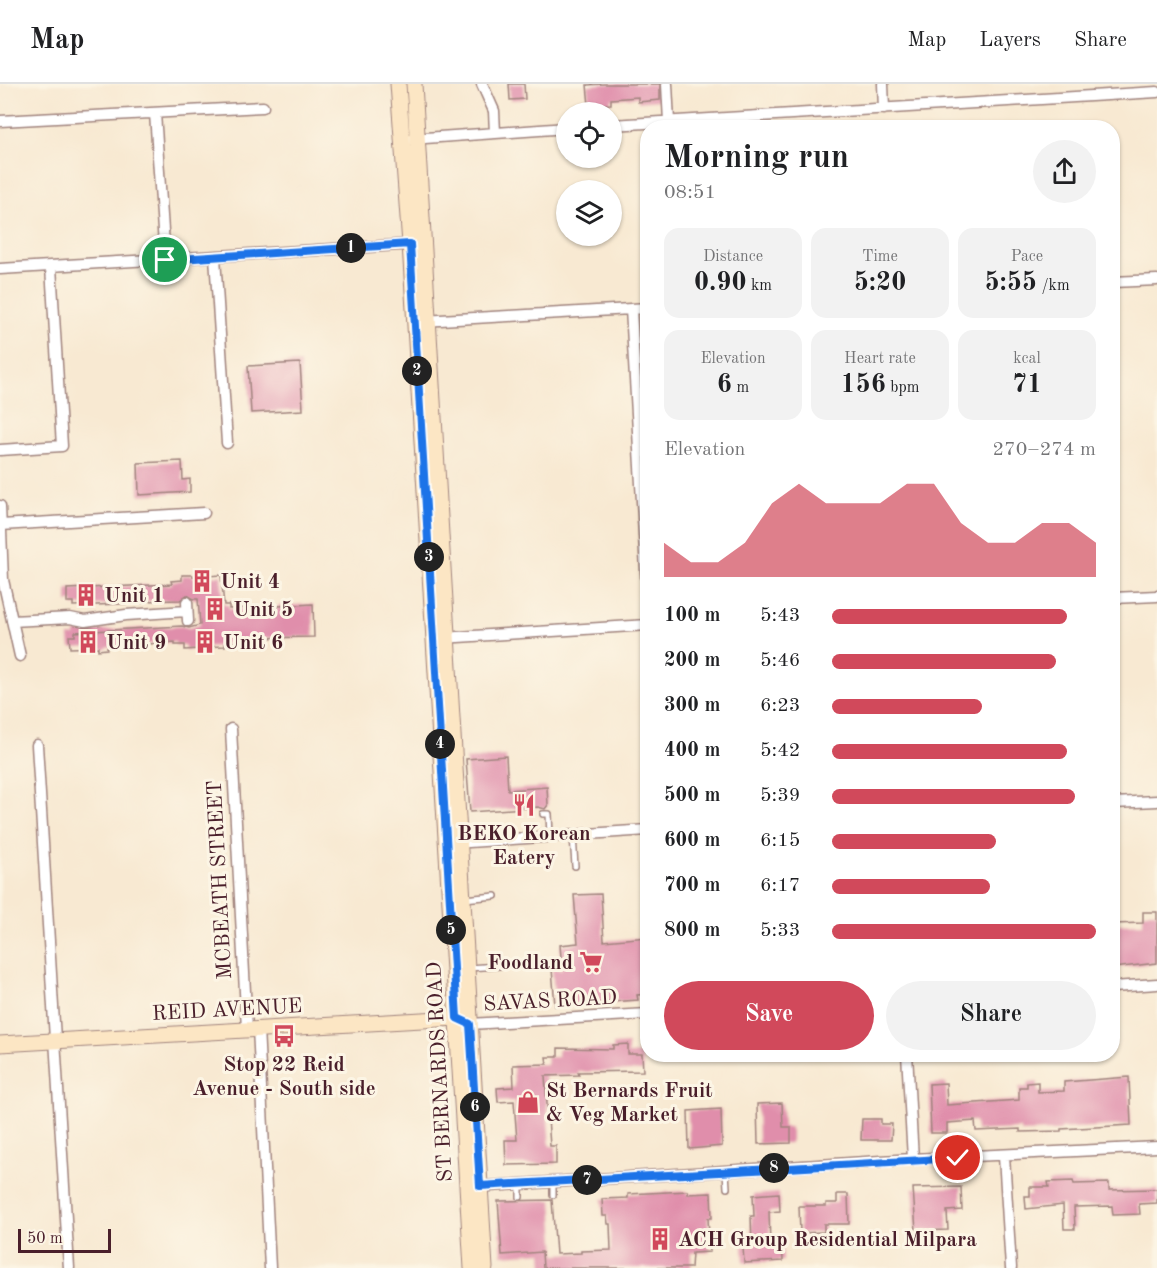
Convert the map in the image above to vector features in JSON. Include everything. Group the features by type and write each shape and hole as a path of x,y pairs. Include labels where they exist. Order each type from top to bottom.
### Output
{"main road":[{"name":"ST BERNARDS ROAD","path":"398,84 401,139 416,244"},
{"name":"ST BERNARDS ROAD","path":"414,84 417,138 416,244 473,1187 472,1268"},
{"name":"ST BERNARDS ROAD","path":"453,843 462,899 466,968 463,1021"},
{"name":"REID AVENUE","path":"0,1044 252,1029 463,1021"},
{"name":"ST BERNARDS ROAD","path":"473,1187 485,1268"}],"street":[{"path":"482,84 494,111 495,133"},
{"path":"667,84 669,120"},
{"path":"883,84 884,109"},
{"path":"699,120 1157,92"},
{"path":"0,122 263,107"},
{"path":"155,113 165,260"},
{"path":"760,116 760,120"},
{"path":"622,124 640,124"},
{"path":"401,139 556,129"},
{"path":"0,269 416,244"},
{"path":"215,257 227,443"},
{"path":"0,450 62,446 51,267"},
{"path":"1120,282 1157,280"},
{"path":"420,321 640,308"},
{"path":"631,309 640,466"},
{"path":"0,506 3,580 20,656"},
{"path":"1,525 204,513"},
{"path":"1120,598 1157,596"},
{"path":"12,621 70,618 85,621 126,615 187,611"},
{"path":"440,638 640,626"},
{"name":"MCBEATH STREET","path":"231,729 270,1268"},
{"path":"37,745 69,1268"},
{"path":"1120,803 1157,801"},
{"path":"453,843 640,831"},
{"path":"1120,987 1157,984"},
{"name":"SAVAS ROAD","path":"463,1021 640,1014"},
{"path":"907,1062 913,1159"},
{"path":"473,1187 913,1159 1157,1147"},
{"path":"1004,1156 1011,1268"}],"lane":[{"path":"543,814 549,814 550,836"},
{"path":"573,835 575,866"},
{"path":"462,899 495,896"},
{"path":"466,968 499,966"},
{"path":"726,1171 727,1188"},
{"path":"553,1182 553,1195"},
{"path":"520,1184 520,1197"}],"building":[{"path":"509,84 524,84 525,99 510,100"},
{"path":"660,84 660,100 638,102 638,97 611,99 611,102 589,102 587,85"},
{"path":"300,363 303,410 251,413 248,366"},
{"path":"182,461 183,480 190,479 190,492 139,495 138,463"},
{"path":"182,575 193,575 193,577 221,575 224,605 229,605 229,609 249,608 252,612 276,611 278,606 313,604 314,637 251,638 251,641 225,643 225,646 185,650 185,645 175,645 175,642 107,647 107,649 98,650 98,647 70,648 69,636 75,636 75,632 182,626 189,628 200,625 198,599 187,595 180,600 143,601 143,603 73,606 73,602 67,602 67,589 172,584 171,581 182,580"},
{"path":"506,756 508,790 547,787 548,805 545,809 538,807 470,812 466,759"},
{"path":"601,894 604,941 640,938 640,995 637,995 638,1000 555,1006 552,969 562,969 560,945 578,943 574,895"},
{"path":"1143,912 1157,912 1157,963 1120,967 1120,924 1143,923"},
{"path":"628,1044 628,1054 640,1054 643,1071 578,1072 579,1075 545,1076 550,1146 556,1146 556,1164 506,1165 505,1140 517,1140 514,1101 498,1102 497,1088 514,1087 513,1065 547,1064 546,1057 558,1057 558,1048 613,1049 613,1045"},
{"path":"1129,1077 1131,1125 1061,1129 1061,1131 1020,1132 1020,1129 976,1131 975,1121 947,1123 947,1133 931,1133 929,1084 946,1083 947,1105 1019,1100 1019,1087 1027,1087 1027,1083 1038,1082 1038,1092 1064,1091 1064,1082"},
{"path":"782,1103 783,1127 791,1127 791,1143 758,1144 757,1104"},
{"path":"721,1109 722,1146 689,1149 688,1111"},
{"path":"862,1119 881,1119 881,1124 892,1124 891,1140 861,1140"},
{"path":"1073,1181 1074,1184 1109,1183 1109,1190 1157,1189 1157,1203 1139,1204 1140,1214 1113,1215 1112,1206 1074,1207 1075,1229 1064,1229 1063,1205 1026,1209 1025,1196 1030,1196 1030,1187 1049,1187 1048,1182"},
{"path":"961,1187 962,1210 947,1211 948,1230 916,1231 913,1188"},
{"name":"ACH Group Residential Milpara","path":"688,1191 688,1194 711,1193 712,1218 708,1218 710,1252 692,1253 691,1268 543,1268 542,1252 502,1255 498,1201 552,1200 556,1254 581,1253 581,1251 611,1250 610,1224 608,1224 607,1216 603,1216 602,1199 628,1198 628,1194"},
{"path":"779,1193 780,1211 769,1212 770,1244 782,1244 783,1261 744,1263 743,1246 752,1245 753,1195"},
{"path":"837,1194 848,1194 849,1224 824,1224 824,1232 800,1233 799,1206 826,1206 826,1203 837,1203"}],"place":[{"name":"Unit 4","path":"202,581"},
{"name":"Unit 1","path":"86,595"},
{"name":"Unit 5","path":"215,609"},
{"name":"Unit 9","path":"88,642"},
{"name":"Unit 6","path":"205,642"},
{"name":"BEKO Korean Eatery","path":"524,805"},
{"name":"Foodland","path":"591,962"},
{"name":"Stop 22 Reid Avenue - South side","path":"284,1036"},
{"name":"St Bernards Fruit & Veg Market","path":"528,1102"},
{"name":"ACH Group Residential Milpara","path":"660,1239"}],"route":[{"path":"165,260 410,244 457,1018 470,1024 480,1186 958,1158"}]}
